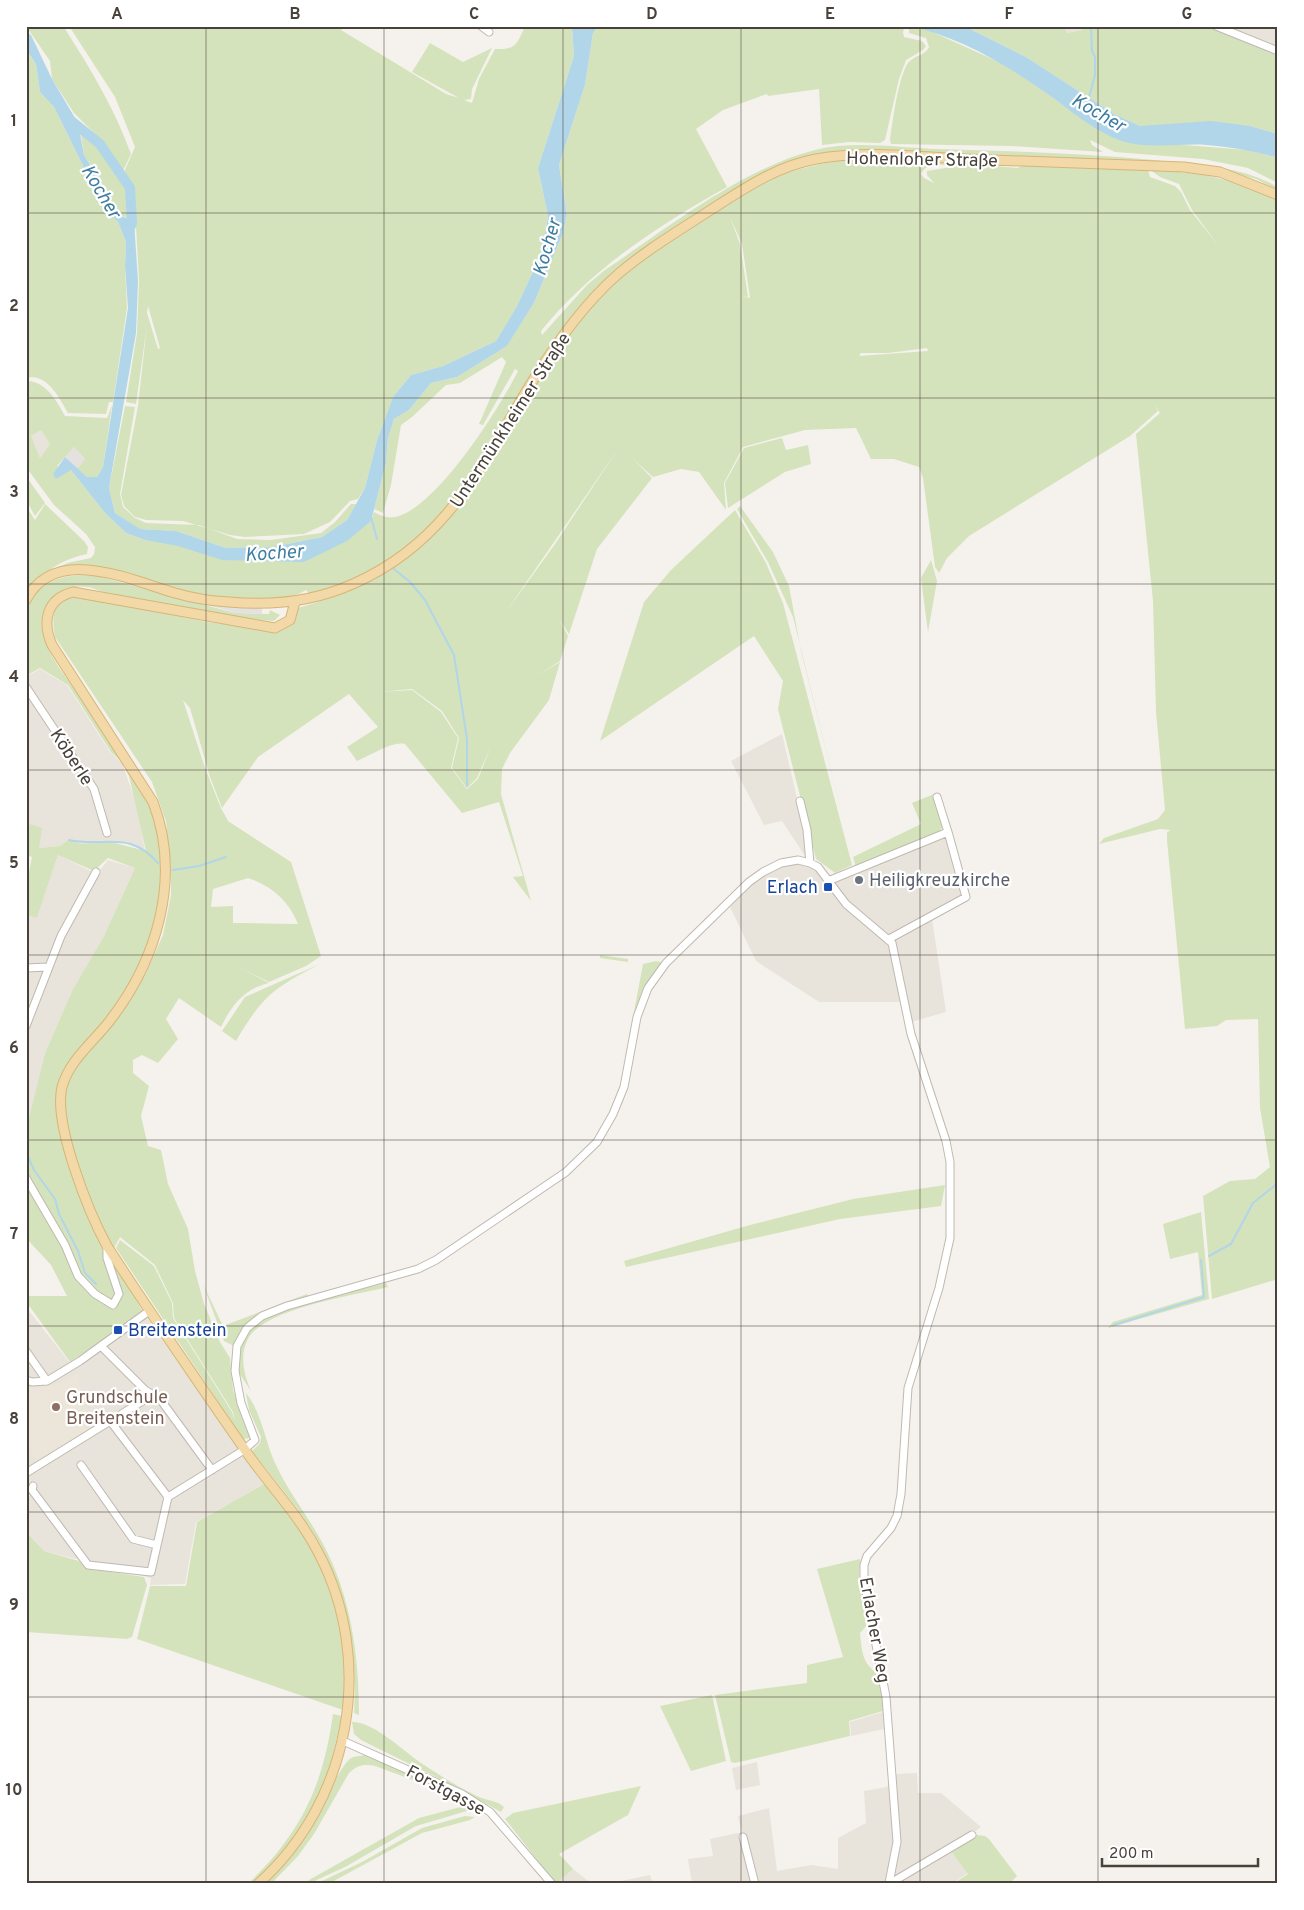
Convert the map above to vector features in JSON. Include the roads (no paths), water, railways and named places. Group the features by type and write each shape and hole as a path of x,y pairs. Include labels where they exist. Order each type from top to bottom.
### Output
{"main road":[{"name":"Hohenloher Straße","path":"601,291 617,275 660,243 758,179 815,159 880,155 1184,167 1220,172 1278,195"},
{"name":"Untermünkheimer Straße","path":"26,600 34,587 46,577 63,570 81,570 116,576 180,595 213,601 246,603 295,602 336,591 374,574 405,554 454,508 475,477 545,360 586,305 601,291"},
{"path":"258,1884 294,1845 314,1814 331,1779 347,1722 350,1681 347,1642 333,1585 309,1536 244,1450 107,1246 90,1209 69,1148 60,1099 70,1069 109,1022 144,965 163,907 166,886 166,854 160,822 150,796 52,645 46,630 47,615 59,598 67,593 79,591 220,620 275,628 290,620 295,602"}],"street":[{"path":"481,26 489,32"},
{"path":"1216,26 1278,51"},
{"name":"Köberle","path":"26,687 94,789 107,832"},
{"path":"33,1486 32,1490 88,1565 151,1572 168,1497 253,1443 255,1436 241,1403 235,1362 237,1346 247,1328 262,1316 287,1306 418,1269 436,1260 566,1172 597,1142 613,1114 629,1068 637,1017 648,988 666,963 749,882 763,872 789,861 798,860 818,867 846,904 889,938 966,896 937,797"},
{"path":"800,801 807,830 810,863"},
{"path":"828,881 948,832"},
{"path":"26,1026 48,966 76,906 96,872"},
{"name":"Erlacher Weg","path":"889,938 895,948 911,1034 946,1142 950,1162 950,1238 946,1262 908,1388 901,1494 897,1516 890,1528 867,1556 864,1565 864,1582 886,1697 897,1842 889,1883"},
{"path":"26,968 48,966"},
{"path":"26,1178 65,1246 78,1276 95,1294 113,1305 119,1294 107,1258 107,1246"},
{"path":"26,1380 32,1382 47,1381 101,1346 149,1311"},
{"path":"101,1346 145,1390 154,1394 168,1408 212,1470"},
{"path":"26,1351 47,1381"},
{"path":"26,1473 154,1394"},
{"path":"111,1422 168,1497"},
{"path":"81,1465 133,1539 157,1545"},
{"name":"Forstgasse","path":"343,1741 462,1794 490,1812 552,1884"},
{"path":"889,1883 972,1835"},
{"path":"743,1836 754,1884"}],"water":[{"name":"Kocher","path":"574,26 598,26 593,33 585,85 559,165 567,214 563,233 534,303 507,346 457,377 431,383 409,410 394,419 388,438 386,463 371,521 347,541 304,562 222,560 178,546 145,540 126,533 105,513 71,470 56,479 53,474 65,457 87,477 97,477 103,467 128,308 125,266 126,242 118,222 104,208 54,107 40,92 36,64 26,50 26,32 31,35 52,79 78,123 84,155 99,179 108,204 119,215 134,221 138,281 136,333 109,488 115,513 140,529 176,531 226,548 272,547 322,537 347,520 365,488 377,440 393,397 411,375 443,366 496,341 517,306 542,252 548,216 538,168 574,56 572,28"},
{"name":"Kocher","path":"909,26 964,26 1026,57 1114,114 1140,126 1211,121 1250,126 1278,134 1278,158 1234,148 1196,145 1140,145 1119,140 1091,126 1033,84 982,53 946,37"}],"waterway":[{"name":"Kocher","path":"1089,97 1095,75 1091,26"},
{"name":"Kocher","path":"70,120 100,144 130,188 132,223 129,231"},
{"path":"371,517 377,539"},
{"path":"394,569 410,582 425,600 454,655 467,739 467,786"},
{"path":"69,840 126,843 136,846 158,863"},
{"path":"173,870 199,866 226,857"},
{"path":"26,1152 34,1170 55,1199 59,1214 78,1251 85,1273 96,1284"},
{"path":"1209,1256 1231,1244 1253,1203 1278,1183"},
{"path":"1114,1325 1204,1297 1201,1260"}],"place":[{"name":"Heiligkreuzkirche","path":"859,880"},
{"name":"Erlach","path":"828,887"},
{"name":"Breitenstein","path":"118,1330"},
{"name":"Grundschule Breitenstein","path":"56,1407"}]}
